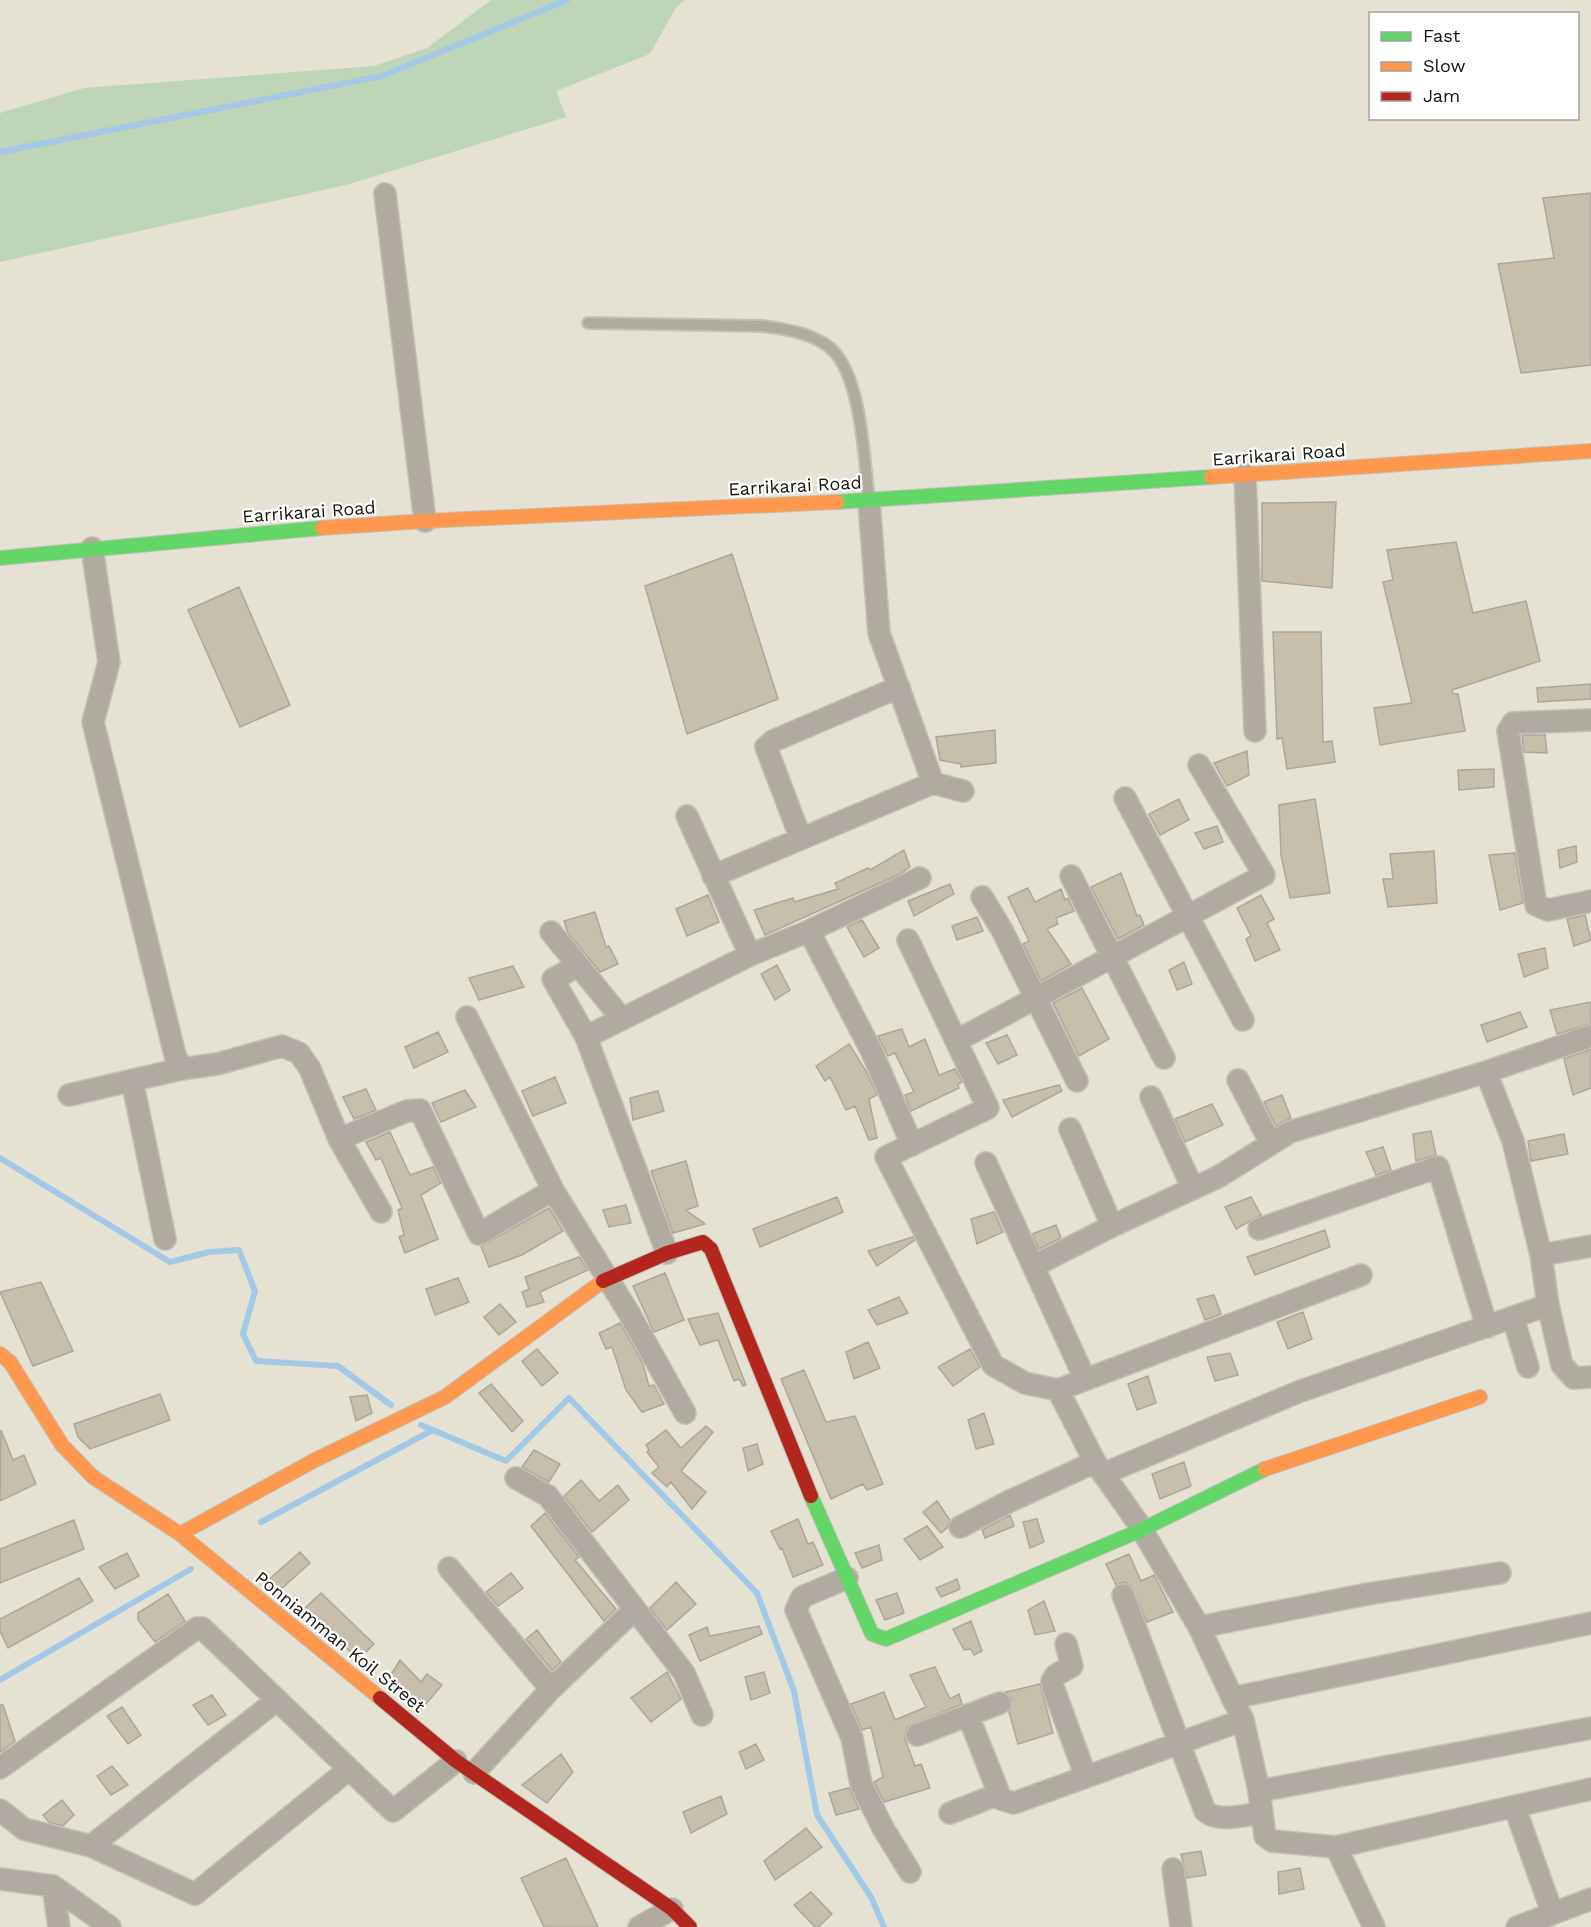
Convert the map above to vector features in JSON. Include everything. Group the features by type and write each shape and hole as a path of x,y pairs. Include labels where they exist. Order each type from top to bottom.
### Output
{"street":[{"path":"385,194 425,521"},
{"name":"Earrikarai Road","path":"0,558 425,521 869,501 1591,451"},
{"path":"1245,475 1255,731"},
{"path":"869,501 879,633 933,783"},
{"path":"92,549 109,662 93,722 175,1055 181,1069"},
{"path":"801,839 766,747 773,741 898,687"},
{"path":"1591,720 1513,723 1508,732 1536,905 1548,910 1591,901"},
{"path":"956,1041 1264,874 1199,765"},
{"path":"713,876 933,783 963,791"},
{"path":"1125,798 1190,916 1243,1020"},
{"path":"687,816 750,955"},
{"path":"1071,876 1164,1058"},
{"path":"586,1037 750,955 809,931 920,878"},
{"path":"982,897 1002,930 1034,999 1077,1081"},
{"path":"809,931 872,1052 912,1145"},
{"path":"551,932 622,1019"},
{"path":"908,940 988,1108 886,1157 993,1365 1025,1383 1058,1390 1361,1275"},
{"path":"578,966 553,979 586,1037 667,1253"},
{"path":"467,1017 553,1190 685,1413"},
{"path":"1034,1266 1112,1226 1218,1177 1290,1132 1486,1072 1591,1036"},
{"path":"69,1095 181,1069 216,1064 282,1046 299,1053 310,1069 339,1139 381,1212"},
{"path":"1486,1072 1513,1141 1541,1255 1548,1305 1562,1365 1574,1378 1591,1377"},
{"path":"132,1080 165,1239"},
{"path":"1238,1080 1271,1144"},
{"path":"1150,1097 1193,1189"},
{"path":"339,1139 407,1111 420,1110 479,1234 553,1190"},
{"path":"1070,1129 1112,1226"},
{"path":"986,1163 1085,1379"},
{"path":"1259,1229 1438,1167 1487,1327"},
{"path":"180,1534 315,1460 445,1397 607,1278 667,1253 703,1242 711,1249 784,1437 872,1634 886,1639 1141,1530 1259,1471 1479,1397"},
{"path":"1541,1255 1591,1246"},
{"path":"960,1527 1010,1501 1298,1392 1548,1305"},
{"path":"1513,1318 1528,1367"},
{"name":"Ponniamman Koil Street","path":"0,1354 10,1362 62,1445 93,1477 180,1534 456,1761 672,1909 690,1927"},
{"path":"1058,1390 1099,1468 1141,1530 1199,1627 1243,1720 1259,1791 1265,1836 1272,1841 1336,1847 1591,1789"},
{"path":"516,1478 548,1496 684,1673 702,1715"},
{"path":"449,1568 551,1689"},
{"path":"1199,1627 1368,1594 1500,1573"},
{"path":"847,1578 802,1597 796,1610 852,1738 861,1784 883,1828 910,1872"},
{"path":"1123,1595 1205,1811 1210,1816 1262,1814"},
{"path":"474,1773 551,1689 635,1610"},
{"path":"1232,1698 1591,1623"},
{"path":"0,1767 197,1628 202,1628 393,1811 456,1761"},
{"path":"1066,1644 1072,1665 1056,1675 1052,1681 1086,1777"},
{"path":"91,1846 277,1700"},
{"path":"917,1735 1000,1703"},
{"path":"968,1715 1001,1799 1014,1803 1243,1720"},
{"path":"1259,1791 1591,1728"},
{"path":"0,1810 24,1829 91,1846 195,1894 348,1770"},
{"path":"950,1813 999,1794"},
{"path":"1515,1808 1552,1912"},
{"path":"1336,1847 1370,1926"},
{"path":"1173,1869 1181,1927"},
{"path":"0,1879 53,1886 111,1927"},
{"path":"53,1886 59,1927"},
{"path":"1516,1927 1591,1899"},
{"path":"639,1927 672,1909"}],"lane":[{"path":"588,323 763,326 791,330 826,344 840,360 858,403 869,501"}],"green space":[{"path":"491,0 685,0 675,9 650,54 556,91 566,117 350,184 0,262 0,113 84,88 374,66 427,48"}],"building":[{"path":"1591,193 1591,365 1521,373 1498,264 1554,258 1543,198"},
{"path":"1336,502 1332,588 1262,581 1262,503"},
{"path":"1456,542 1473,613 1526,601 1540,661 1452,690 1453,694 1458,694 1465,731 1380,745 1374,708 1412,703 1383,582 1393,580 1387,550"},
{"path":"732,554 778,699 687,734 645,586"},
{"path":"239,587 290,705 240,727 188,610"},
{"path":"1273,632 1321,632 1323,742 1332,741 1335,762 1287,769 1282,738 1277,739"},
{"path":"1591,684 1591,699 1538,702 1537,688"},
{"path":"995,730 996,763 961,767 961,764 940,760 936,737"},
{"path":"1522,735 1545,735 1547,753 1524,752"},
{"path":"1247,751 1249,775 1227,786 1214,763"},
{"path":"1494,769 1494,787 1459,790 1458,770"},
{"path":"1179,799 1189,820 1160,835 1149,814"},
{"path":"1315,799 1330,893 1290,898 1281,855 1279,805"},
{"path":"1217,826 1223,842 1204,849 1195,833"},
{"path":"1576,846 1577,862 1560,868 1558,850"},
{"path":"904,850 910,867 900,874 765,935 754,910 793,898 794,902 838,889 835,883 868,868 870,870"},
{"path":"1434,851 1437,903 1388,907 1383,879 1393,879 1390,854"},
{"path":"1515,853 1523,903 1500,910 1489,855"},
{"path":"1121,873 1137,916 1140,915 1144,925 1118,939 1091,887"},
{"path":"950,884 954,894 914,916 908,901"},
{"path":"1028,888 1035,902 1061,889 1065,900 1068,898 1074,911 1056,918 1058,924 1047,929 1071,964 1041,981 1023,944 1029,941 1008,897"},
{"path":"708,895 719,922 687,936 676,909"},
{"path":"1261,895 1274,919 1267,923 1280,950 1255,961 1246,939 1251,936 1237,908"},
{"path":"595,912 606,947 609,946 618,964 600,972 568,933 564,921"},
{"path":"1585,915 1591,940 1574,946 1567,919"},
{"path":"977,917 983,931 957,940 952,926"},
{"path":"862,920 879,948 864,957 847,927"},
{"path":"1545,948 1548,968 1524,977 1518,954"},
{"path":"1184,962 1192,984 1177,990 1169,970"},
{"path":"777,965 790,990 775,1000 761,974"},
{"path":"513,966 524,987 479,1000 469,978"},
{"path":"1082,988 1109,1039 1079,1056 1053,1003"},
{"path":"1591,1002 1591,1024 1557,1034 1550,1010"},
{"path":"1520,1012 1527,1027 1487,1042 1481,1025"},
{"path":"902,1029 909,1047 925,1039 939,1075 955,1069 962,1082 958,1084 959,1088 911,1111 905,1095 914,1092 895,1053 888,1056 878,1036"},
{"path":"438,1032 448,1052 414,1068 405,1047"},
{"path":"1007,1035 1017,1055 998,1064 986,1043"},
{"path":"849,1044 866,1071 877,1095 869,1099 877,1138 869,1140 855,1106 846,1110 830,1077 825,1081 816,1066"},
{"path":"1591,1049 1591,1088 1573,1095 1564,1059"},
{"path":"555,1077 566,1103 533,1116 522,1091"},
{"path":"1059,1085 1062,1091 1012,1117 1003,1100"},
{"path":"366,1089 376,1110 354,1119 343,1097"},
{"path":"465,1090 476,1107 441,1122 432,1103"},
{"path":"658,1091 664,1111 633,1120 630,1098"},
{"path":"1282,1095 1291,1118 1276,1126 1264,1102"},
{"path":"1212,1104 1223,1125 1185,1142 1175,1119"},
{"path":"1431,1131 1436,1155 1416,1161 1413,1134"},
{"path":"390,1132 410,1175 433,1167 441,1183 421,1195 438,1239 405,1253 399,1237 404,1235 398,1210 402,1208 381,1158 376,1160 366,1142"},
{"path":"1564,1134 1568,1154 1531,1161 1528,1141"},
{"path":"1383,1147 1391,1170 1376,1175 1366,1152"},
{"path":"686,1161 698,1206 686,1210 705,1224 673,1233 651,1171"},
{"path":"837,1197 843,1212 760,1247 753,1229"},
{"path":"1251,1197 1261,1215 1236,1229 1225,1207"},
{"path":"626,1205 631,1223 609,1227 603,1210"},
{"path":"549,1208 563,1231 522,1255 489,1267 481,1246"},
{"path":"994,1212 1003,1232 977,1244 971,1219"},
{"path":"1056,1225 1061,1238 1039,1249 1032,1234"},
{"path":"1325,1230 1330,1247 1255,1275 1247,1257"},
{"path":"913,1237 915,1240 877,1266 868,1251"},
{"path":"579,1257 588,1270 540,1292 544,1302 527,1307 522,1292 529,1289 525,1277"},
{"path":"665,1273 684,1320 654,1332 633,1286"},
{"path":"458,1278 469,1302 435,1315 426,1289"},
{"path":"41,1282 73,1351 33,1366 0,1292"},
{"path":"1214,1295 1221,1314 1205,1320 1197,1299"},
{"path":"899,1297 908,1313 877,1325 868,1310"},
{"path":"500,1304 516,1322 499,1335 484,1317"},
{"path":"1303,1312 1312,1339 1288,1349 1277,1322"},
{"path":"718,1313 746,1385 743,1386 739,1379 734,1381 718,1340 700,1345 688,1319"},
{"path":"620,1323 643,1364 649,1386 654,1385 664,1404 642,1412 626,1390 612,1347 606,1349 599,1333"},
{"path":"868,1342 880,1368 854,1379 846,1352"},
{"path":"537,1349 558,1373 542,1386 522,1361"},
{"path":"970,1349 980,1367 953,1386 938,1367"},
{"path":"1230,1353 1238,1375 1215,1381 1207,1357"},
{"path":"804,1370 826,1422 855,1416 883,1484 867,1490 863,1484 831,1499 781,1379"},
{"path":"1148,1376 1156,1403 1137,1410 1128,1384"},
{"path":"491,1384 523,1421 512,1432 479,1393"},
{"path":"160,1394 170,1420 90,1449 78,1437 74,1424"},
{"path":"367,1395 372,1413 356,1421 350,1397"},
{"path":"984,1413 994,1444 976,1449 968,1420"},
{"path":"706,1426 713,1432 681,1471 706,1492 692,1509 671,1482 667,1487 652,1473 659,1467 647,1452 649,1450 646,1445 666,1430 681,1448"},
{"path":"1,1430 13,1460 24,1455 36,1484 0,1501"},
{"path":"757,1444 763,1464 748,1471 743,1448"},
{"path":"534,1450 560,1464 549,1482 522,1467"},
{"path":"1184,1462 1191,1486 1160,1499 1152,1474"},
{"path":"581,1480 599,1501 618,1485 629,1500 592,1532 564,1496"},
{"path":"937,1501 950,1520 947,1528 941,1533 923,1512"},
{"path":"545,1513 579,1557 575,1560 616,1609 604,1621 531,1526"},
{"path":"1010,1515 1014,1526 985,1538 982,1530"},
{"path":"798,1519 808,1544 813,1542 823,1565 793,1577 782,1548 780,1549 771,1531"},
{"path":"1037,1519 1044,1542 1030,1548 1023,1522"},
{"path":"74,1520 84,1549 0,1583 0,1549"},
{"path":"927,1526 943,1547 920,1560 904,1539"},
{"path":"879,1545 882,1560 862,1568 855,1553"},
{"path":"300,1552 310,1563 278,1592 266,1582"},
{"path":"127,1553 139,1576 115,1589 99,1567"},
{"path":"1129,1554 1141,1581 1154,1575 1173,1612 1147,1622 1131,1586 1124,1582 1116,1585 1106,1564"},
{"path":"511,1573 523,1588 498,1606 486,1592"},
{"path":"79,1578 93,1601 8,1648 0,1631 0,1619"},
{"path":"957,1579 960,1589 941,1597 936,1588"},
{"path":"676,1582 696,1604 667,1630 650,1608"},
{"path":"321,1593 374,1644 359,1659 315,1622 304,1609"},
{"path":"897,1593 904,1613 885,1620 876,1600"},
{"path":"168,1594 185,1621 155,1642 138,1620 138,1613"},
{"path":"1044,1601 1055,1631 1035,1635 1028,1610"},
{"path":"971,1621 982,1651 974,1655 971,1649 964,1650 953,1629"},
{"path":"759,1626 762,1634 700,1661 689,1635 707,1627 710,1636"},
{"path":"537,1630 561,1662 552,1670 526,1639"},
{"path":"400,1660 421,1682 427,1674 442,1685 421,1710 387,1681"},
{"path":"935,1667 950,1699 959,1694 962,1704 907,1727 905,1739 915,1766 921,1764 930,1788 884,1802 874,1782 883,1777 871,1727 862,1730 851,1704 884,1692 895,1720 926,1707 910,1675"},
{"path":"667,1672 681,1699 651,1722 631,1698"},
{"path":"764,1672 770,1693 751,1700 745,1677"},
{"path":"1040,1684 1053,1733 1018,1744 1009,1712 1012,1699 1006,1692"},
{"path":"212,1695 226,1715 208,1725 193,1705"},
{"path":"0,1705 3,1705 15,1741 0,1752"},
{"path":"122,1707 141,1735 128,1744 107,1716"},
{"path":"756,1744 764,1760 746,1769 739,1752"},
{"path":"561,1754 573,1772 547,1803 522,1785"},
{"path":"112,1766 128,1785 111,1795 97,1776"},
{"path":"849,1788 859,1809 836,1815 829,1793"},
{"path":"721,1796 727,1814 691,1833 683,1812"},
{"path":"62,1800 74,1815 63,1826 49,1822 43,1815"},
{"path":"806,1828 822,1847 775,1880 764,1861"},
{"path":"1201,1851 1206,1875 1187,1878 1181,1854"},
{"path":"566,1858 598,1927 544,1927 521,1878"},
{"path":"1300,1868 1304,1889 1279,1894 1278,1872"},
{"path":"811,1892 832,1914 818,1927 815,1927 794,1905"}],"waterway":[{"path":"0,152 382,76 567,0"},
{"path":"0,1158 170,1262 209,1252 239,1250 255,1291 243,1334 256,1361 338,1366 391,1405"},
{"path":"421,1425 506,1461 569,1398 757,1593 794,1691 817,1815 871,1897 884,1927"},
{"path":"261,1522 431,1431"},
{"path":"0,1680 191,1569"}],"traffic: fast":[{"path":"837,502 1211,477"},
{"path":"0,558 322,528"},
{"path":"811,1496 872,1634 886,1639 1141,1530 1265,1469"}],"traffic: slow":[{"path":"1211,477 1591,451"},
{"path":"322,528 837,502"},
{"path":"180,1534 315,1460 445,1397 603,1281"},
{"path":"0,1354 10,1362 62,1445 93,1477 180,1534 380,1698"},
{"path":"1265,1469 1480,1397"}],"traffic: jam":[{"path":"603,1281 667,1253 703,1242 711,1249 811,1496"},
{"path":"380,1698 456,1761 672,1909 690,1927"}]}
